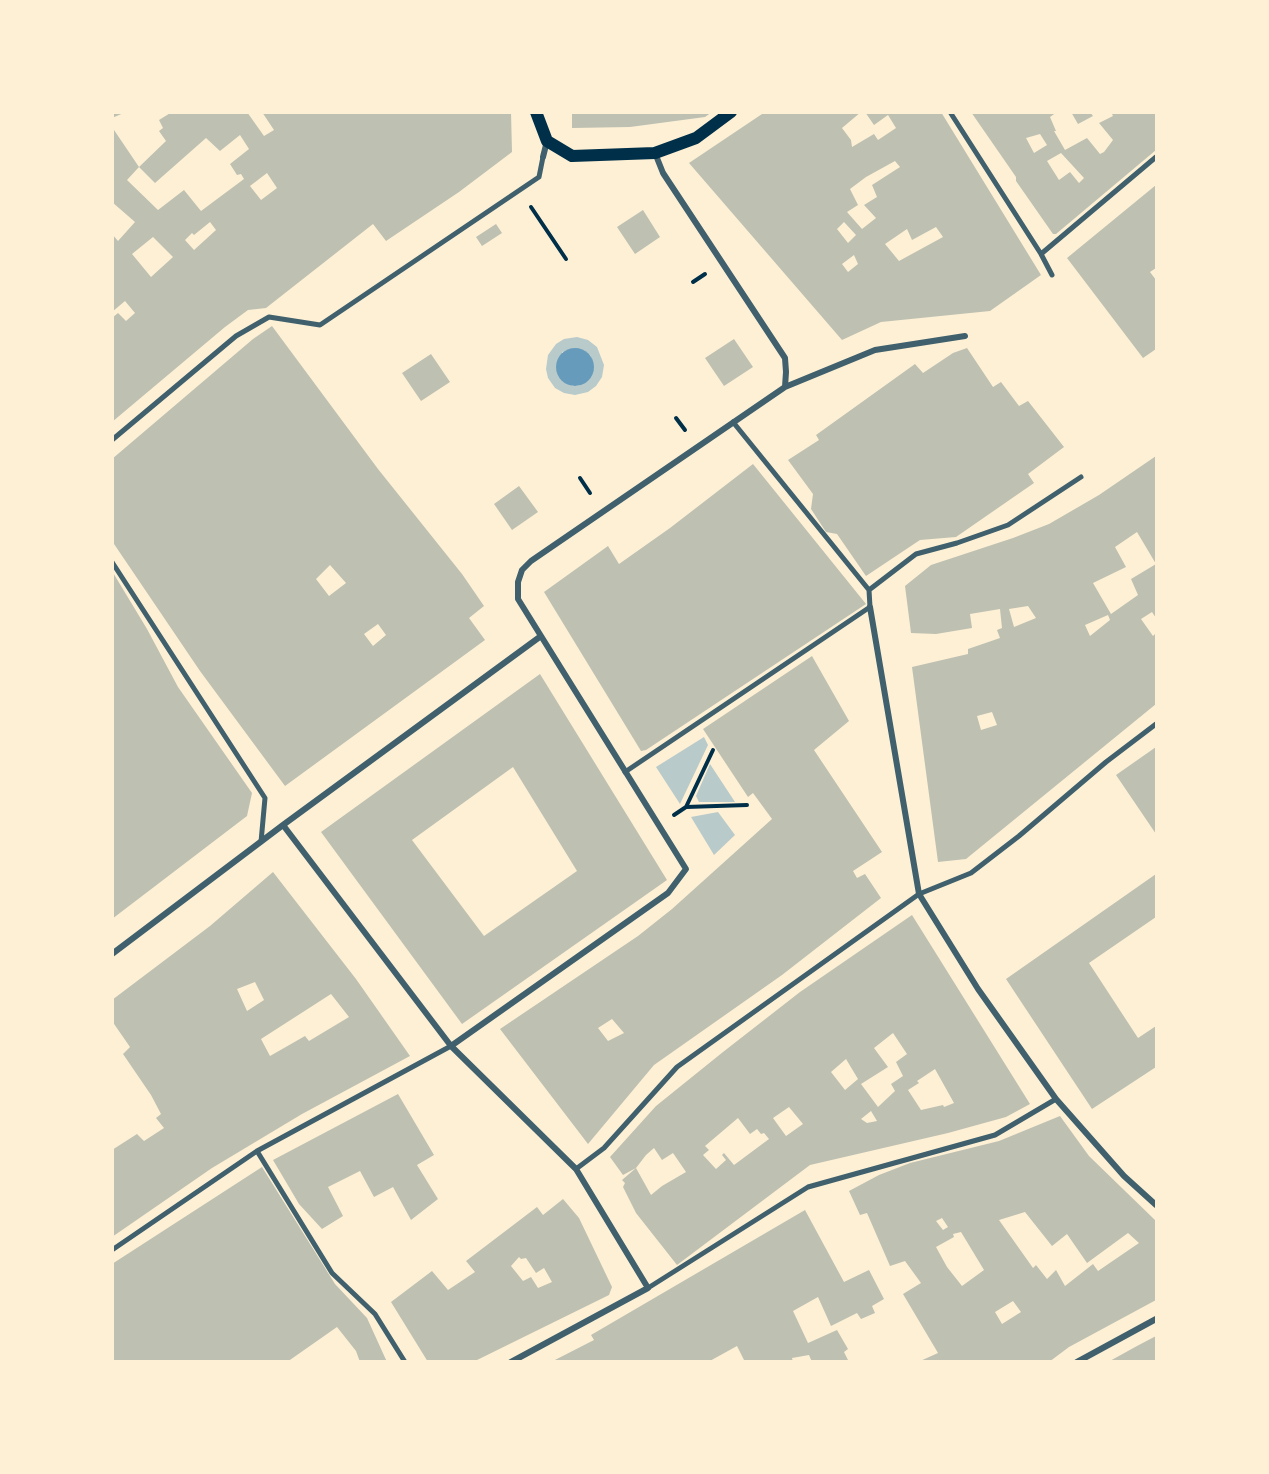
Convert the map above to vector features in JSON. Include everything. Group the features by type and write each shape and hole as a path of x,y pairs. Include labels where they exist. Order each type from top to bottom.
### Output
{"main road":[{"path":"536,112 547,141 572,156 655,153 696,138 731,112"}],"street":[{"path":"950,112 1041,254 1052,275"},
{"path":"112,440 237,336 269,317 320,326 539,177 547,141"},
{"path":"655,153 663,173 785,358 785,387"},
{"path":"1041,254 1156,157"},
{"path":"112,1250 256,1151 451,1046 668,893 686,869 518,599 518,582 522,570 531,561 785,387 875,350 965,336"},
{"path":"734,422 869,590 919,894 978,989 1056,1099 1124,1176 1156,1206"},
{"path":"869,590 916,554 957,543 1008,525 1081,477"},
{"path":"112,562 265,798 261,842"},
{"path":"625,772 870,607"},
{"path":"112,954 283,825 541,636"},
{"path":"576,1169 604,1148 676,1067 919,894 971,873 1156,724"},
{"path":"283,825 451,1046 576,1169 648,1288"},
{"path":"511,1362 648,1288 808,1186 995,1135 1056,1099"},
{"path":"256,1151 332,1273 375,1314 405,1362"},
{"path":"1077,1362 1156,1319"}],"path":[{"path":"520,190 566,259"},
{"path":"693,282 699,278"},
{"path":"676,418 685,430"},
{"path":"675,436 694,424"},
{"path":"580,478 590,493"},
{"path":"583,498 600,487"},
{"path":"712,750 686,807 747,805"}],"shaded area":[{"path":"577,337 588,340 597,347 604,365 602,377 588,392 575,395 564,393 555,388 548,378 546,369 548,355 556,344 564,339","holes":["574,348 591,356 589,380 578,386 572,386 562,352"]},
{"path":"704,737 708,745 680,804 656,767"},
{"path":"710,764 735,802 699,802 696,796"},
{"path":"718,812 735,835 714,855 691,817"}],"water":[{"path":"575,348 589,353 594,367 589,381 575,386 561,381 556,367 561,353"}],"building":[{"path":"112,112 126,112 112,118"},
{"path":"172,112 247,112 264,136 274,130 262,112 511,112 512,152 459,192 386,241 373,224 266,308 248,310 225,327 112,422 112,318 118,313 126,321 135,313 125,301 112,312 112,234 118,241 135,222 112,202 112,127 139,167 166,141 159,131 163,128 159,120","holes":["240,135 249,149 230,164 237,175 241,174 244,179 201,211 184,190 158,210 127,180 139,167 155,183 206,138 220,151","267,173 277,188 261,200 250,186","210,222 216,230 194,250 185,240 192,233 194,235","153,237 173,257 151,277 132,254"]},
{"path":"572,112 712,112 705,117 630,127 572,128"},
{"path":"765,112 861,112 842,128 851,140 852,147 874,134 878,140 896,128 888,115 874,125 865,112 941,112 1041,275 990,311 881,322 842,340 689,163","holes":["895,161 900,167 872,185 877,197 864,205 876,218 862,229 847,212 858,205 850,189","844,222 856,235 848,243 837,229","936,227 943,237 899,261 885,244 907,229 912,240","854,255 858,264 848,272 842,264"]},
{"path":"971,112 1057,112 1050,117 1056,131 1054,131 1065,150 1087,138 1100,154 1113,140 1099,123 1113,116 1111,112 1156,112 1156,150 1056,234 1053,234 1016,181 1016,177","holes":["1040,134 1047,145 1034,153 1026,138","1061,153 1084,178 1079,183 1070,172 1059,180 1047,161"]},
{"path":"1071,112 1090,112 1093,116 1078,124"},
{"path":"1156,185 1156,268 1150,272 1156,280 1156,349 1143,358 1067,258"},
{"path":"643,210 660,237 635,254 617,227"},
{"path":"496,224 502,233 482,246 476,237"},
{"path":"272,326 378,469 462,574 484,606 469,618 485,640 285,786 200,671 112,541 112,459 253,339","holes":["330,565 346,583 329,596 316,579","378,624 386,635 373,646 364,634"]},
{"path":"734,339 753,367 724,386 705,358"},
{"path":"967,348 993,387 1001,382 1019,406 1028,401 1064,447 1028,474 1034,483 956,537 920,540 866,576 837,534 826,532 811,509 813,494 788,460 819,440 816,435 915,364 923,373 953,353"},
{"path":"431,354 450,382 421,401 402,373"},
{"path":"1156,456 1156,564 1156,618 1152,612 1141,619 1153,636 1156,633 1156,704 966,859 938,862 912,667 968,654 968,649 1000,638 997,630 1002,628 1000,609 970,614 972,628 936,634 911,633 905,586 931,565 1049,524 1099,495","holes":["1137,532 1156,564 1131,579 1138,595 1111,614 1093,583 1126,567 1115,547","1028,606 1036,618 1014,627 1009,609","1108,615 1110,620 1090,636 1085,625","992,712 997,725 981,730 977,716"]},
{"path":"753,464 866,604 646,750 641,751 544,592 608,546 619,564"},
{"path":"519,486 538,512 512,530 494,504"},
{"path":"112,571 178,687 252,793 247,816 112,919"},
{"path":"812,656 849,721 814,750 882,852 853,871 857,878 865,874 881,898 782,975 654,1065 588,1144 500,1029 638,936 672,909 772,819 753,793 748,797 703,729","holes":["612,1019 624,1033 608,1041 598,1028"]},
{"path":"540,674 667,880 462,1024 321,832","holes":["513,767 577,871 484,936 412,840"]},
{"path":"1156,747 1156,834 1116,775"},
{"path":"273,872 356,979 410,1056 302,1114 212,1168 112,1237 112,1150 137,1134 144,1141 164,1128 156,1118 161,1114 151,1095 123,1054 130,1047 112,1021 112,1000 210,926","holes":["255,982 264,1000 247,1011 237,989","331,994 349,1017 309,1041 305,1036 270,1056 261,1039"]},
{"path":"1156,874 1156,917 1089,963 1138,1038 1156,1026 1156,1067 1092,1109 1006,979"},
{"path":"912,915 1030,1104 1006,1117 810,1165 677,1265 636,1213 623,1187 625,1183 622,1180 636,1168 623,1175 610,1157 656,1106 800,992","holes":["893,1033 907,1054 896,1062 903,1076 891,1084 895,1091 878,1107 861,1084 888,1067 874,1048","846,1059 858,1079 845,1090 831,1072","935,1069 954,1103 944,1107 943,1105 921,1110 908,1090 919,1083 917,1081","789,1107 803,1124 786,1136 773,1118","871,1111 877,1121 867,1123 861,1119","738,1118 750,1134 757,1129 769,1139 734,1165 724,1153 722,1155 726,1160 716,1169 703,1155 709,1150 705,1146","654,1148 662,1160 673,1153 686,1172 651,1195 636,1168"]},
{"path":"398,1094 434,1155 417,1165 438,1199 411,1220 393,1187 374,1197 360,1171 328,1187 343,1216 322,1229 299,1204 273,1160"},
{"path":"1060,1116 1089,1156 1156,1221 1156,1300 1069,1347 1049,1362 918,1362 938,1353 903,1294 921,1283 905,1261 890,1266 867,1213 860,1215 849,1191 879,1175 910,1163 999,1141","holes":["1025,1212 1052,1246 1067,1234 1087,1263 1128,1233 1139,1243 1098,1271 1093,1264 1065,1286 1056,1270 1047,1279 1036,1265 1033,1268 999,1220","942,1218 948,1227 943,1230 936,1221","961,1232 984,1270 962,1286 947,1267 936,1247 954,1237 953,1234","1013,1301 1021,1312 1002,1324 995,1312"]},
{"path":"262,1167 335,1284 367,1318 387,1362 360,1362 356,1351 337,1327 287,1362 112,1362 112,1264"},
{"path":"563,1199 579,1218 612,1287 609,1295 473,1362 428,1362 391,1302 432,1271 448,1290 475,1272 466,1261 537,1207 543,1215","holes":["519,1257 526,1258 536,1273 544,1268 552,1282 538,1288 531,1277 523,1281 511,1266"]},
{"path":"805,1210 844,1282 869,1270 884,1299 872,1306 875,1313 861,1319 857,1313 831,1326 818,1297 793,1311 808,1343 837,1330 848,1349 844,1352 849,1362 812,1362 809,1355 792,1358 793,1362 745,1362 737,1346 708,1362 551,1362 594,1340 591,1335"},
{"path":"1156,1336 1156,1362 1108,1362 1137,1346"}]}
